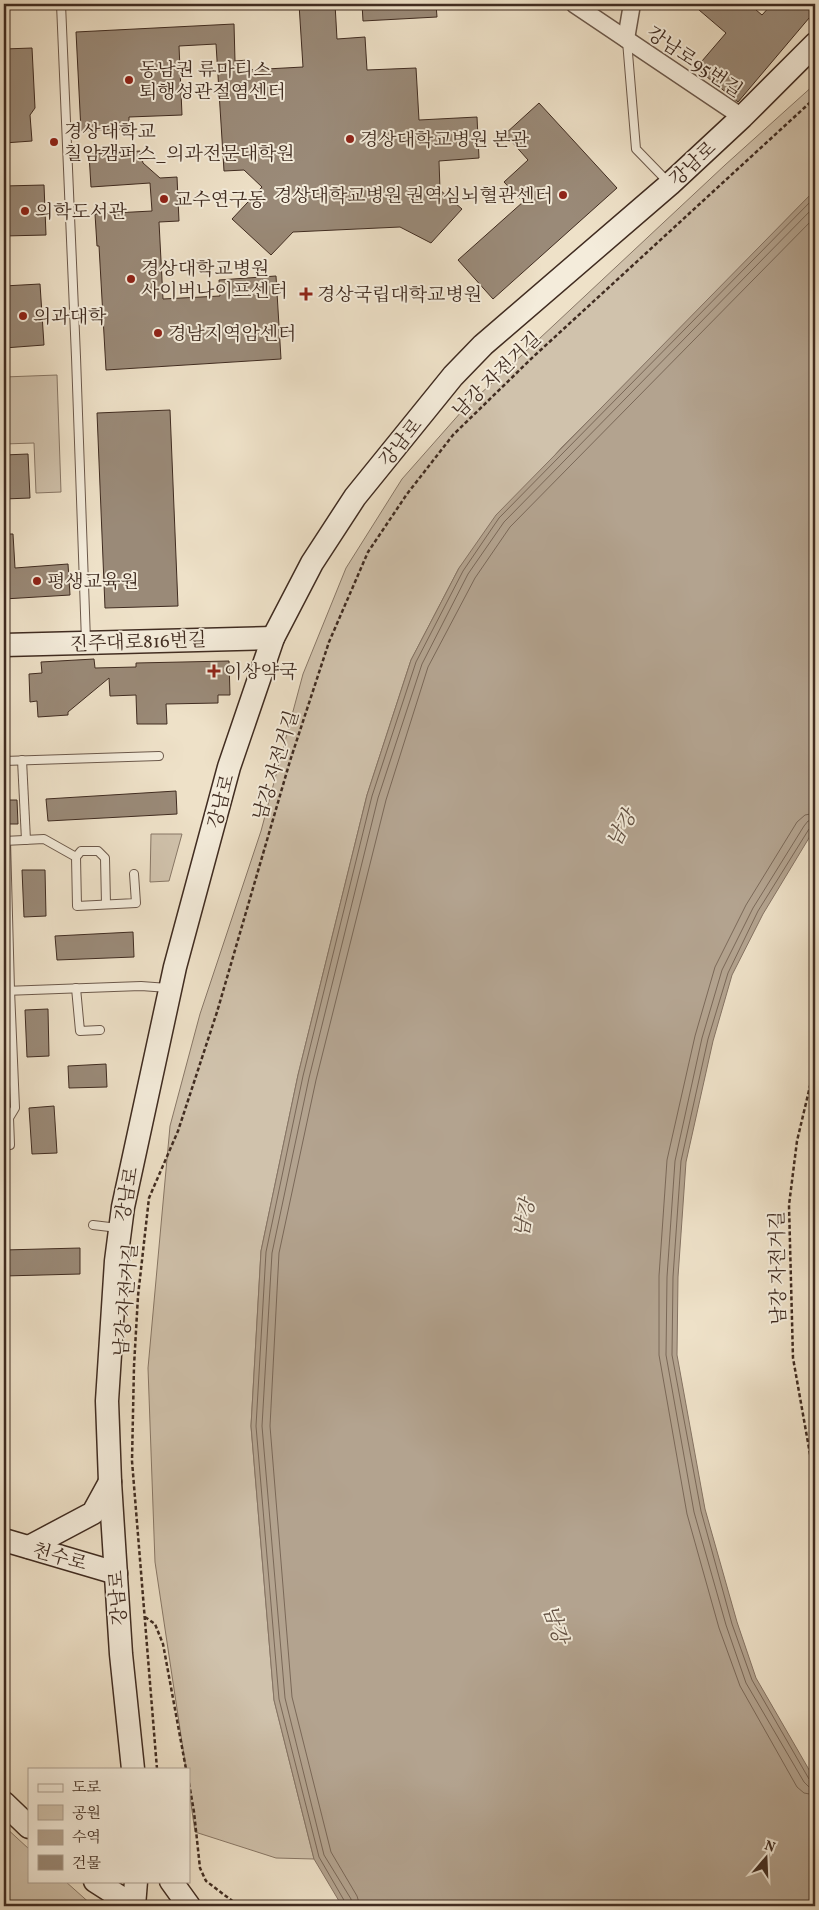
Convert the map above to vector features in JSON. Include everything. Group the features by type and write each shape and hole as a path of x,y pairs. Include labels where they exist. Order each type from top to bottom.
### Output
{"street":[{"name":"강남로95번길","path":"574,4 742,117"},
{"name":"강남로95번길","path":"626,39 632,4"},
{"name":"강남로","path":"133,1768 121,1654 107,1401 120,1228 170,988 229,768 273,638 312,563 356,497 453,376 483,345 670,184 742,117 815,44"},
{"name":"진주대로816번길","path":"4,645 273,638"},
{"path":"29,1548 93,1512 110,1482"},
{"name":"천수로","path":"4,1540 116,1573"},
{"path":"4,1803 28,1826"},
{"path":"97,1882 134,1906 136,1882"},
{"path":"172,1882 189,1906"}],"lane":[{"path":"61,4 86,643"},
{"path":"626,39 636,148 670,184"},
{"path":"4,761 159,756"},
{"path":"22,760 26,840"},
{"path":"4,1146 10,1146 6,1118 15,1108 13,1050 7,990 5,841 44,839 76,856"},
{"path":"106,904 104,858 98,851 81,851 76,856 77,906 136,903 134,874"},
{"path":"7,990 141,986 170,988"},
{"path":"76,988 80,1031 100,1030"},
{"path":"4,1050 13,1050"},
{"path":"92,1225 120,1228"}],"path":[{"name":"남강 자전거길","path":"157,1768 132,1461 138,1296 150,1198 178,1131 217,1012 290,761 329,642 368,552 418,479 453,435 540,351 815,98"},
{"name":"남강 자전거길","path":"815,1065 796,1140 789,1205 793,1358 810,1454 815,1470"},
{"path":"145,1617 155,1624 164,1644 186,1768"},
{"path":"190,1789 200,1868 206,1881 239,1906"}],"green space":[{"path":"815,84 815,190 561,448 459,568 411,660 367,795 298,1075 261,1251 251,1426 274,1700 314,1859 276,1858 195,1832 190,1797 190,1768 186,1768 155,1562 148,1368 170,1126 200,1014 261,831 303,674 346,568 402,479 462,411 725,165"},
{"path":"57,375 61,492 36,493 34,443 4,444 4,377"},
{"path":"151,834 182,834 169,881 150,882"},
{"path":"4,1826 28,1848 28,1882 66,1882 93,1906 4,1906"}],"water":[{"name":"남강","path":"815,190 815,828 763,914 732,975 713,1041 686,1162 678,1277 677,1355 705,1509 737,1622 756,1678 815,1780 815,1906 342,1906 314,1859 274,1700 251,1426 261,1251 298,1075 367,795 411,660 459,568 496,515"}],"building":[{"name":"경상대학교병원 본관","path":"299,4 335,4 337,39 365,37 367,70 416,68 419,120 477,117 479,158 439,161 440,190 462,209 431,243 400,227 293,232 271,255 232,219 262,187 244,170 224,171 216,44 179,46 182,115 129,117 129,129 81,131 76,32 234,24 235,61 248,60 248,70 303,67"},
{"path":"362,4 436,4 437,17 363,21"},
{"path":"692,4 749,4 762,15 772,4 810,4 815,8 815,11 738,102 696,68 726,33"},
{"path":"32,48 35,108 30,115 32,141 4,143 4,49"},
{"name":"경상대학교병원 권역심뇌혈관센터","path":"539,103 617,188 493,299 458,260 523,202 504,182 528,160 505,134"},
{"path":"140,151 143,163 160,178 177,177 179,221 159,222 163,299 220,296 219,280 276,276 281,359 106,370 99,246 97,246 95,214 152,211 150,183 91,187 89,154"},
{"name":"의학도서관","path":"44,185 46,235 4,236 4,186"},
{"name":"의과대학","path":"40,284 44,345 4,348 4,286"},
{"path":"170,410 178,606 105,608 97,413"},
{"path":"28,454 30,498 4,499 4,455"},
{"name":"평생교육원","path":"4,534 13,534 15,568 68,564 70,595 4,599"},
{"path":"94,659 95,668 136,667 136,663 229,661 230,695 218,695 218,703 166,704 167,724 137,724 136,695 110,696 109,678 68,712 68,715 38,717 37,701 30,702 29,674 42,673 41,662"},
{"path":"176,791 177,814 48,821 46,799"},
{"path":"4,800 17,800 18,824 4,824"},
{"path":"22,870 45,870 46,916 24,917"},
{"path":"133,932 134,957 57,960 55,936"},
{"path":"48,1009 49,1056 27,1057 25,1010"},
{"path":"106,1064 107,1087 69,1088 68,1066"},
{"path":"54,1106 57,1153 32,1154 29,1108"},
{"path":"80,1248 80,1274 4,1276 4,1250"}],"place":[{"name":"동남권 류마티스 퇴행성관절염센터","path":"129,80"},
{"name":"경상대학교병원 본관","path":"350,139"},
{"name":"경상대학교 칠암캠퍼스_의과전문대학원","path":"54,142"},
{"name":"경상대학교병원 권역심뇌혈관센터","path":"563,195"},
{"name":"교수연구동","path":"164,199"},
{"name":"의학도서관","path":"25,211"},
{"name":"경상대학교병원 사이버나이프센터","path":"131,279"},
{"name":"경상국립대학교병원","path":"306,294"},
{"name":"의과대학","path":"23,316"},
{"name":"경남지역암센터","path":"158,333"},
{"name":"평생교육원","path":"37,581"},
{"name":"이상약국","path":"214,671"}]}
